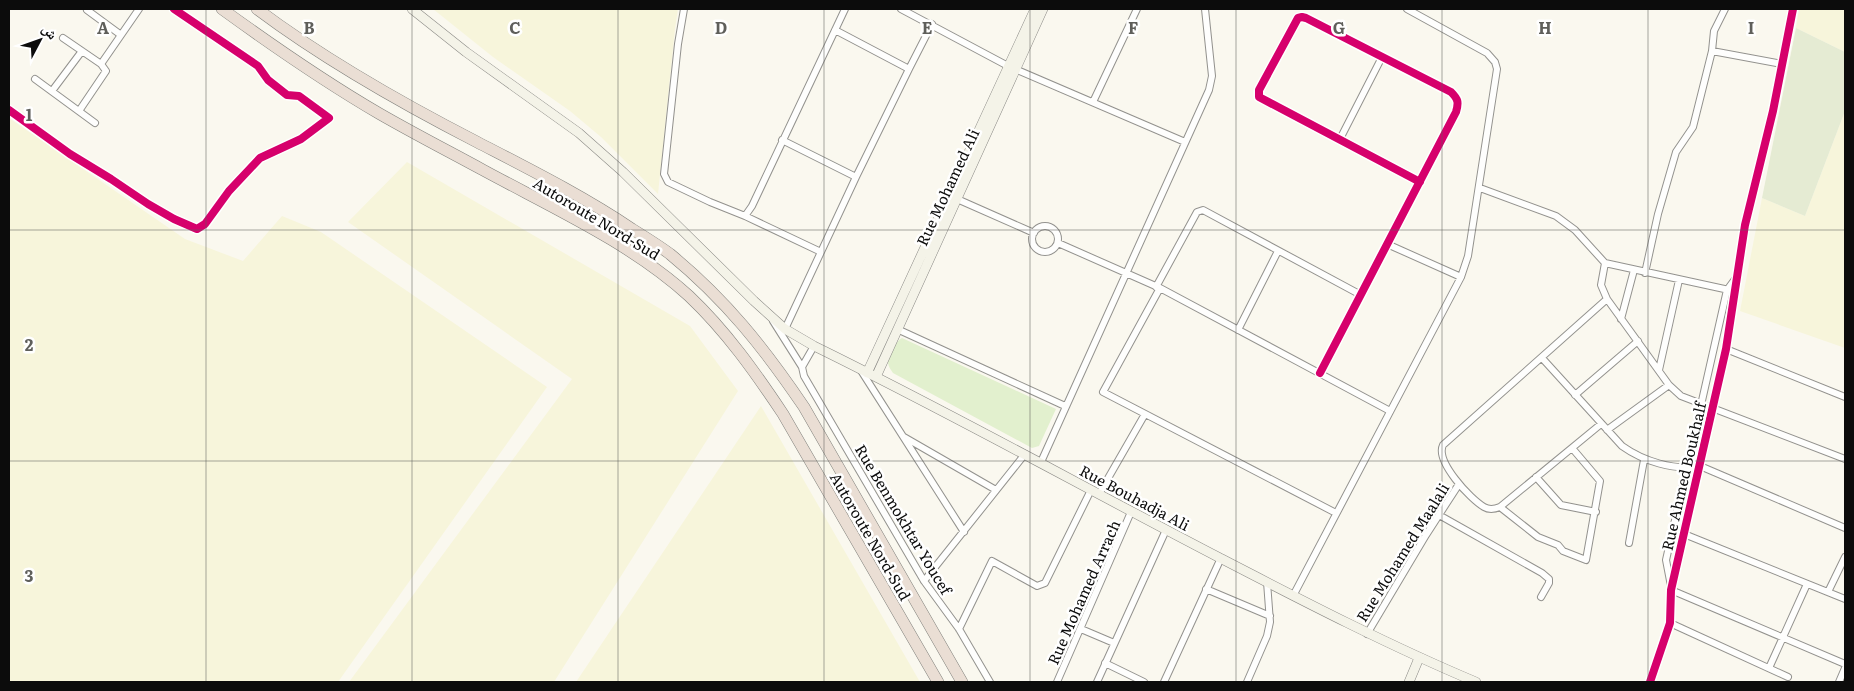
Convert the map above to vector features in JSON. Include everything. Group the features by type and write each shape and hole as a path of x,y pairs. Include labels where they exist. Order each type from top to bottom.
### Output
{"highway":[{"name":"Autoroute Nord-Sud","path":"222,9 350,96 624,248 688,295 736,347 783,414 938,682"},
{"name":"Autoroute Nord-Sud","path":"256,9 368,82 613,216 668,253 710,290 749,331 778,368 804,407 962,682"}],"main road":[{"name":"Rue Bouhadja Ali","path":"412,9 466,52 579,132 624,172 785,329 814,346 1025,454 1131,512 1367,634 1476,682"},
{"path":"867,372 1012,67 1035,9"},
{"name":"Rue Mohamed Ali","path":"867,372 897,328 957,199 1012,67 1044,9"},
{"path":"1409,682 1418,658"}],"street":[{"path":"101,64 139,9"},
{"path":"9,110 41,135 148,204 174,219 197,229 205,224 229,191 260,158 302,139 329,118 299,96 287,95 268,80 258,66 174,9"},
{"path":"684,9 678,44 665,178 668,182 821,252"},
{"path":"745,216 752,206 845,9"},
{"path":"901,9 1012,67 1185,142"},
{"path":"1093,102 1137,9"},
{"path":"1040,462 1212,83 1205,9"},
{"path":"1293,596 1461,277 1468,256 1498,69 1496,62 1487,53 1406,9"},
{"path":"1645,273 1658,214 1676,152 1693,127 1712,51 1714,31 1725,9"},
{"name":"Rue Ahmed Boukhalf","path":"1650,682 1670,623 1671,590 1726,349 1745,225 1773,111 1793,9"},
{"path":"87,10 121,35"},
{"path":"1320,373 1420,182 1459,104 1457,98 1451,92 1302,17 1298,18 1259,90 1259,97 1420,182"},
{"path":"785,329 856,176 932,24"},
{"path":"835,30 909,69"},
{"path":"63,38 104,68 105,74 79,111"},
{"path":"52,92 82,51"},
{"path":"1712,51 1782,64"},
{"path":"1340,139 1382,57"},
{"path":"35,79 95,123"},
{"path":"782,140 856,176"},
{"path":"1480,188 1556,216 1575,230 1605,263 1736,291"},
{"path":"957,199 1034,233"},
{"path":"1336,514 1102,392 1197,212 1200,210 1361,295"},
{"path":"1040,227 1051,227 1057,233 1058,243 1053,251 1040,252 1032,242 1034,233 1040,227"},
{"path":"1058,243 1158,287 1390,411"},
{"path":"1387,244 1461,277"},
{"path":"1238,330 1278,251"},
{"path":"1605,263 1601,285 1607,299 1669,385 1681,396 1845,460"},
{"path":"1622,319 1634,270"},
{"path":"1739,274 1727,290 1666,560 1671,590 1845,664"},
{"path":"1659,370 1679,280"},
{"path":"1601,424 1500,507 1494,509 1484,507 1459,484 1442,457 1441,452 1444,445 1607,299"},
{"name":"Rue Benmokhtar Youcef","path":"768,313 802,367 804,376 924,581 959,629 990,682"},
{"path":"897,328 1065,406"},
{"path":"1574,395 1638,341"},
{"path":"802,367 814,346"},
{"path":"1726,349 1845,398"},
{"path":"1542,358 1622,446 1644,460 1687,469 1700,466 1845,528"},
{"path":"867,372 903,437 964,532"},
{"path":"1607,430 1669,385"},
{"path":"959,629 992,561 1037,586 1045,583 1095,492 1144,414"},
{"path":"903,437 996,490"},
{"path":"1500,507 1538,537 1558,545 1563,552 1586,560 1600,481 1572,448"},
{"path":"924,581 1025,454"},
{"path":"1629,543 1644,460"},
{"path":"1536,477 1561,505 1596,512"},
{"name":"Rue Mohamed Maalali","path":"1367,634 1459,484"},
{"name":"Rue Mohamed Arrach","path":"1057,682 1131,512"},
{"path":"1439,515 1542,573 1549,579 1549,583 1541,597"},
{"path":"1096,682 1166,530"},
{"path":"1684,534 1845,599"},
{"path":"1828,592 1845,557"},
{"path":"1164,682 1220,558"},
{"path":"1248,682 1267,636 1270,616 1267,582"},
{"path":"1768,668 1807,584"},
{"path":"1206,589 1270,616"},
{"path":"1670,623 1788,678"},
{"path":"1081,629 1114,643"},
{"path":"1105,663 1144,682"},
{"path":"1839,682 1845,668"}],"shaded area":[{"path":"433,9 678,9 658,194 601,137 570,111 493,57"},
{"path":"1799,9 1845,9 1845,52 1796,28"},
{"path":"1845,111 1845,348 1740,311 1762,198 1805,216"},
{"path":"9,118 185,239 243,261 282,216 321,232 547,387 338,682 9,682"},
{"path":"407,162 690,326 738,391 554,682 349,682 572,379 348,222"},
{"path":"761,406 920,682 576,682"}],"green space":[{"path":"1796,28 1845,52 1845,111 1805,216 1762,198"},
{"path":"902,338 1056,409 1039,446 1032,448 893,373 888,365 888,359 895,345"}],"cycle path":[{"path":"9,110 70,154 148,204 174,219 197,229 205,224 229,191 260,158 301,139 329,118 299,96 287,95 268,80 258,66 174,9"},
{"path":"1650,682 1670,623 1671,590 1726,349 1745,225 1773,111 1793,9"},
{"path":"1320,373 1456,112 1458,103 1451,92 1306,18 1298,18 1259,90 1259,97 1420,182"}]}
